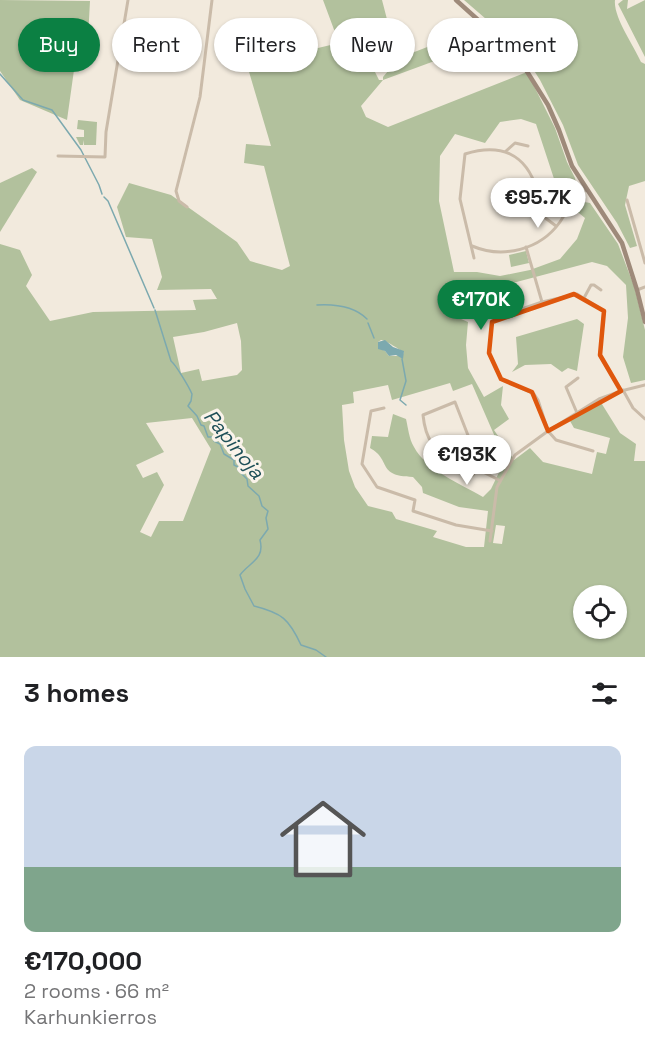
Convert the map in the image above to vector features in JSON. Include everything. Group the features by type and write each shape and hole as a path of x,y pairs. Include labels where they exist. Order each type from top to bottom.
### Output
{"main road":[{"path":"456,0 521,60 552,112 572,166 622,243 645,322"}],"street":[{"path":"58,156 105,158 106,132 128,0"},
{"path":"187,207 179,201 176,191 200,97 210,1"},
{"path":"506,151 515,143 528,146"},
{"path":"474,258 460,198 465,154 481,149 506,151 527,169 538,192 540,214 556,226"},
{"path":"472,246 502,253 526,247 545,237 556,226 572,199 586,190"},
{"path":"627,200 643,246 645,263"},
{"path":"526,247 542,302"},
{"path":"584,298 591,285 601,290"},
{"path":"637,290 645,287"},
{"path":"593,451 556,440 548,430 534,394 527,389 504,381 489,353 493,320 542,302 574,294 604,311 600,356 633,408 645,419"},
{"path":"577,413 566,387 578,378"},
{"path":"490,541 499,480 515,455 548,430 599,399 645,385"},
{"path":"455,402 478,461 477,469 470,476 451,466 450,459 432,442 426,430 423,415 455,402"},
{"path":"384,408 371,411 362,464 377,488 415,500 413,511 456,525 492,531"},
{"path":"477,469 499,480"}],"highlighted area":[{"path":"574,294 604,311 600,355 621,391 548,431 532,392 501,379 489,353 492,322"}],"green space":[{"path":"0,0 90,1 89,18 18,18 18,72 74,72 67,120 20,100 0,71"},
{"path":"323,0 382,0 387,18 330,19"},
{"path":"464,0 615,0 617,15 641,62 645,64 645,181 629,186 625,205 637,246 630,248 617,223 578,165 563,125 535,72 578,72 578,18 485,18"},
{"path":"623,0 628,0 627,9 645,0 645,57 618,4"},
{"path":"330,45 330,72 375,72 379,80 383,80 361,106 366,117 388,127 527,72 555,128 575,178 578,193 568,201 560,197 536,124 521,119 500,122 485,143 455,134 440,156 439,201 454,272 477,272 500,276 530,270 560,259 577,239 585,218 574,209 583,202 590,203 618,244 634,286 645,330 645,380 631,383 623,357 628,318 626,285 607,266 592,262 483,291 475,288 481,310 460,313 454,291 457,288 446,289 454,316 468,322 466,345 468,368 484,397 503,386 501,405 509,419 494,430 514,460 530,448 543,462 592,474 597,452 606,454 610,438 574,428 570,421 600,401 620,433 636,444 634,461 645,461 645,657 0,657 0,244 20,250 32,275 26,286 50,321 93,312 196,310 193,300 217,299 211,289 157,290 162,277 152,239 126,237 117,207 129,183 171,195 237,242 250,261 282,270 290,266 264,166 244,163 246,144 271,146 249,72 318,72 318,48","holes":["237,323 241,341 242,370 237,375 202,381 199,369 181,373 173,337","381,340 386,342 404,353 389,356 378,347 378,342","450,383 453,391 472,384 505,460 491,489 483,497 435,470 427,463 412,444 406,419 393,414 388,437 372,436 370,448 381,457 389,471 401,476 413,477 422,487 423,493 459,507 488,511 484,547 466,547 433,537 437,531 396,519 392,512 368,506 355,487 349,471 344,440 342,405 354,403 353,392 388,385 392,400","192,418 211,449 183,521 159,521 151,537 140,532 164,485 157,472 143,478 136,465 164,452 146,423","496,525 505,526 502,544 493,543"]},
{"path":"427,47 427,64 415,68 415,52"},
{"path":"387,72 405,72 383,80"},
{"path":"78,120 97,122 96,145 84,145 84,140 83,145 80,145 76,137 84,137 84,130 77,129"},
{"path":"32,168 37,172 0,232 0,183"},
{"path":"526,251 529,263 511,267 509,255"},
{"path":"577,319 584,324 577,371 568,368 562,372 551,364 525,365 512,372 518,364 516,337"}],"water":[{"path":"385,340 393,347 404,351 403,359 396,355 389,356 385,351 378,349 378,342"}],"waterway":[{"name":"Papinoja","path":"0,74 23,100 52,110 81,150 102,194"},
{"name":"Papinoja","path":"104,197 108,201 154,308"},
{"path":"317,305 344,307 356,311 367,319"},
{"name":"Papinoja","path":"155,310 171,361 192,394 188,406 204,426 208,437 215,437 214,441 220,444 224,454 234,460 234,465 240,468 238,470 247,479 248,486 259,496 262,506 268,511 266,518 268,529 260,540 259,556 240,575 245,589 254,606 284,618 301,645 316,650 326,657"},
{"path":"368,323 374,338"},
{"path":"402,359 406,381 400,400 406,405"}]}
